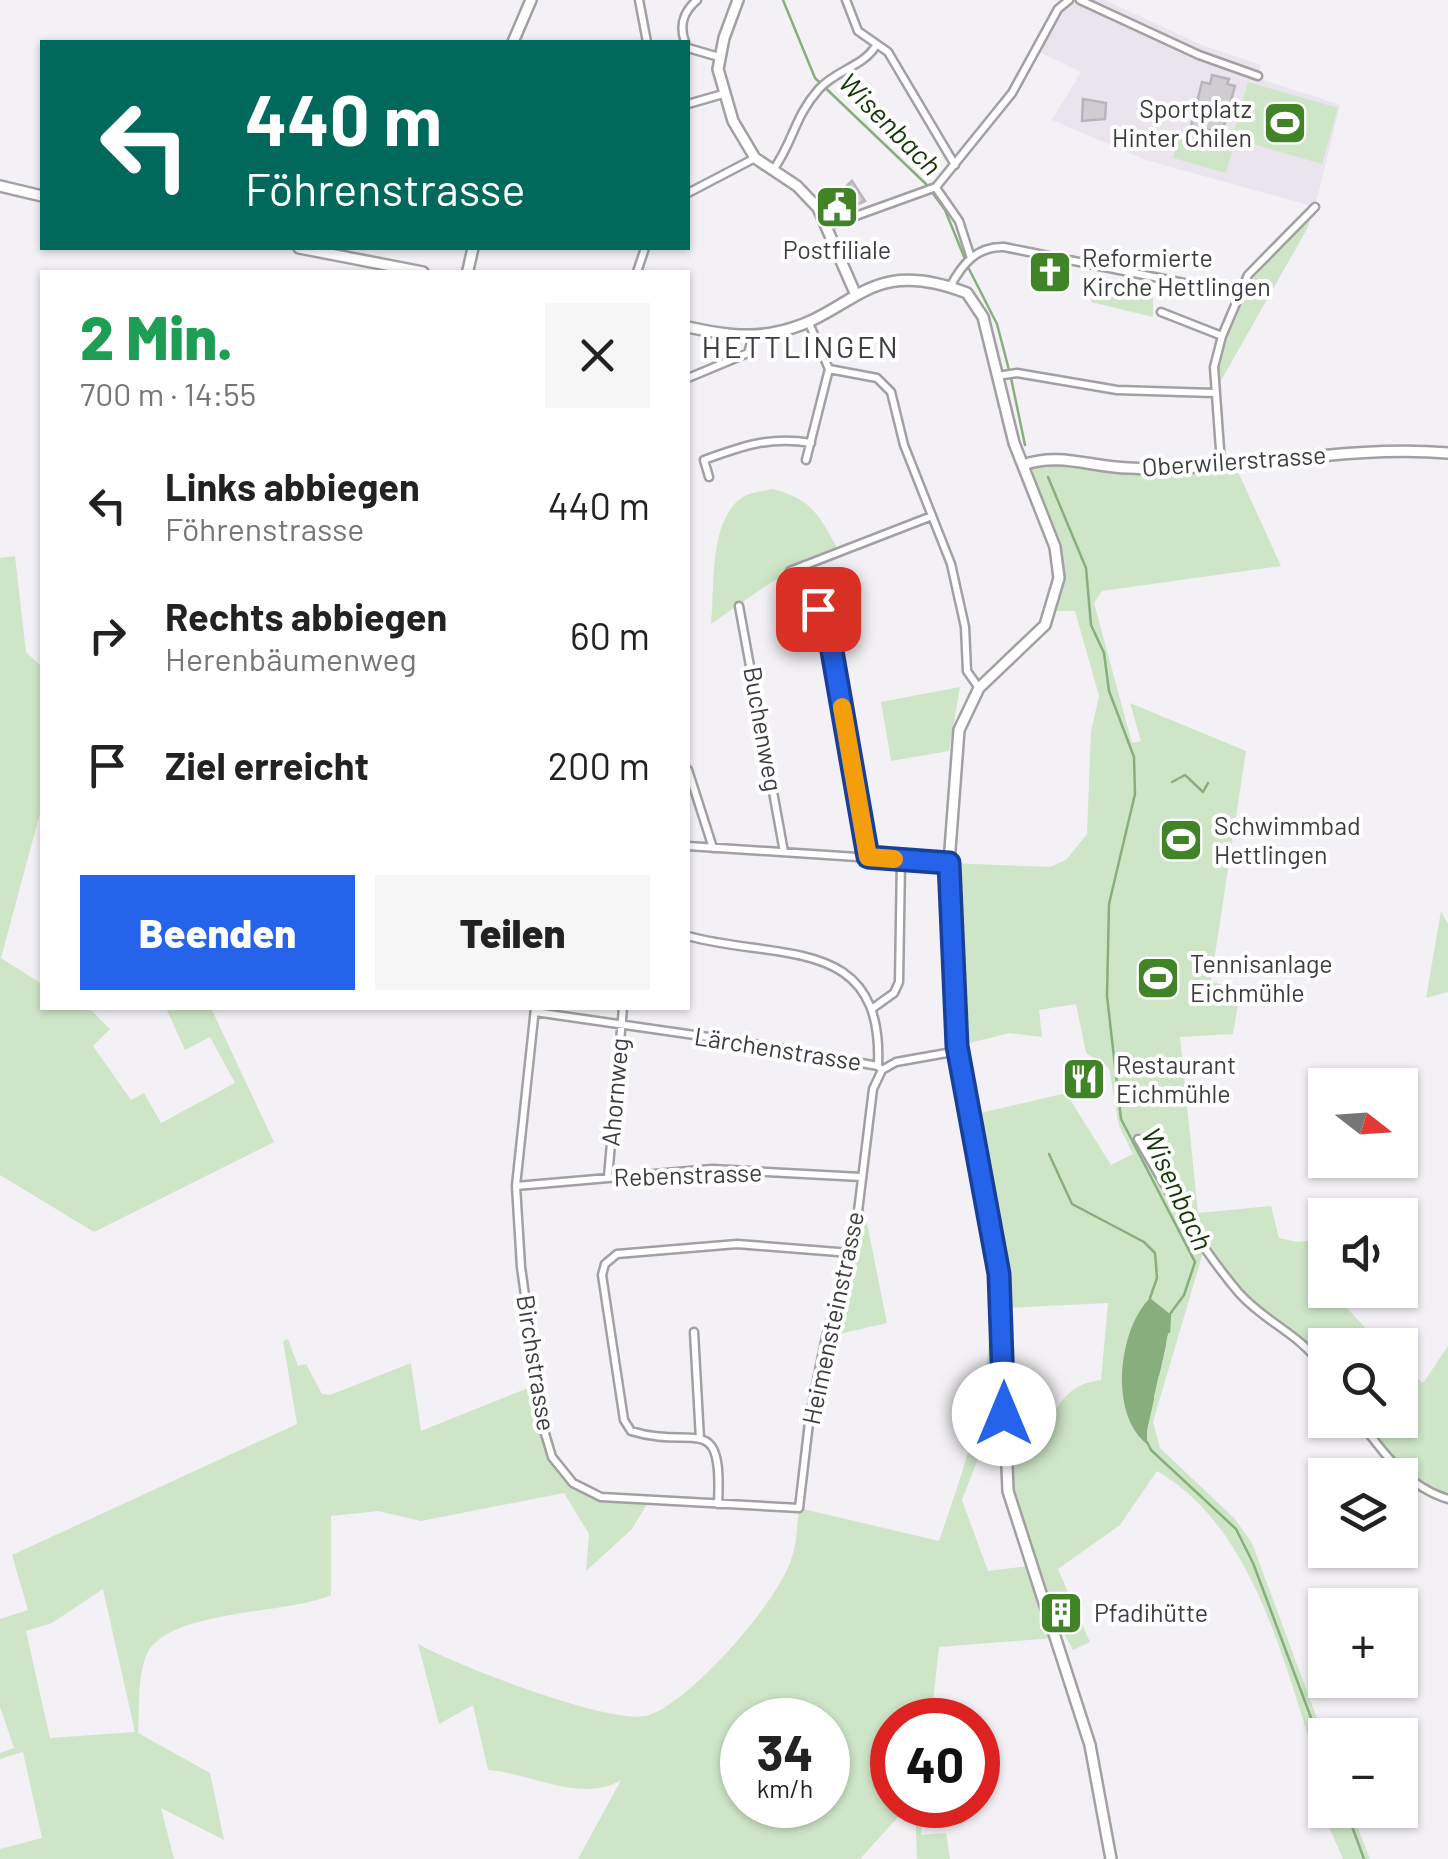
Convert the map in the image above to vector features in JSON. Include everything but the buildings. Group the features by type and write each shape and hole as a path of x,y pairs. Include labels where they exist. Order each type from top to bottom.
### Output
{"street":[{"path":"514,40 531,0"},
{"path":"639,0 647,40"},
{"path":"684,40 681,32 686,10 697,0"},
{"path":"846,0 858,31 888,52 955,165"},
{"path":"828,226 932,189 1012,92 1058,9 1069,0"},
{"path":"1080,0 1199,55 1258,76"},
{"path":"736,1 719,57 723,94 742,142 755,158 814,203 828,226 855,293"},
{"path":"690,46 719,57"},
{"path":"773,170 786,152 800,112 822,86 876,47"},
{"path":"690,103 723,94"},
{"path":"690,192 755,158"},
{"path":"0,186 40,196"},
{"path":"932,189 959,221 968,261"},
{"path":"1221,464 1214,367 1222,336 1239,294 1258,262 1315,207"},
{"path":"950,287 982,249 1004,246 1239,294"},
{"path":"309,250 413,270"},
{"path":"690,327 772,333 808,320 855,293 902,279 967,294 979,305 1023,466 1055,547 1057,595 1052,612 1036,636 979,688 964,713 959,730 949,863 958,1051 1000,1284 1008,1491 1100,1787 1111,1859"},
{"path":"1161,312 1222,336"},
{"path":"806,460 829,369 808,320"},
{"path":"690,377 748,353 753,334"},
{"path":"829,369 877,378 888,386 904,445 960,594 967,671 979,688"},
{"path":"1000,375 1014,372 1117,390 1214,393"},
{"path":"709,477 704,460 754,442 781,438 811,444"},
{"name":"Oberwilerstrasse","path":"1023,466 1049,458 1132,468 1391,450 1448,454"},
{"path":"790,571 932,516"},
{"path":"805,565 805,594 824,616 829,634 868,857"},
{"name":"Buchenweg","path":"739,606 784,852"},
{"path":"690,776 713,848"},
{"path":"690,846 949,863"},
{"path":"690,936 812,956 838,967 873,1008 894,993 899,982 901,860"},
{"name":"Heimensteinstrasse","path":"799,1508 822,1356 851,1253 873,1089 880,1068 873,1008"},
{"name":"Lärchenstrasse","path":"535,1010 880,1068 958,1051"},
{"name":"Birchstrasse","path":"535,1010 516,1186 520,1267 544,1430 552,1458 573,1483 602,1497 799,1508"},
{"name":"Ahornweg","path":"608,1177 623,1010"},
{"path":"1138,1139 1204,1248 1241,1295 1292,1332 1308,1350"},
{"name":"Rebenstrasse","path":"516,1186 712,1169 861,1177"},
{"path":"718,1504 720,1462 713,1445 700,1439 643,1435 631,1431 624,1420 602,1275 605,1264 617,1254 736,1244 851,1253"},
{"path":"694,1332 700,1439"},
{"path":"1373,1438 1399,1470 1431,1493 1448,1499"}],"shaded area":[{"path":"1069,0 1105,0 1202,45 1261,65 1258,78 1340,105 1315,207 1146,160 1052,120 1081,72 1037,51 1058,9"},
{"name":"Sportplatz Hinter Chilen","path":"1248,82 1338,108 1322,164 1232,138"},
{"path":"1181,130 1234,145 1226,173 1173,158"},
{"path":"1315,207 1307,229 1214,393 1224,331 1241,286 1264,256"},
{"path":"1092,280 1153,284 1153,317 1091,302"},
{"path":"1035,461 1099,466 1234,463 1281,566 1102,591 1094,603 1132,743 1141,741 1130,703 1246,751 1211,981 1240,992 1233,1034 1180,1037 1198,1213 1271,1206 1279,1238 1308,1241 1308,1308 1347,1308 1365,1328 1308,1328 1308,1349 1293,1332 1260,1312 1204,1249 1153,1422 1160,1448 1234,1518 1252,1543 1317,1718 1308,1718 1308,1734 1266,1613 1222,1531 1193,1498 1157,1471 1120,1525 1058,1569 1090,1642 1073,1650 1052,1612 1047,1613 1055,1638 939,1647 933,1698 870,1698 870,1828 888,1828 860,1859 578,1859 621,1780 606,1787 573,1788 488,1770 473,1705 439,1724 418,1644 497,1678 570,1703 603,1712 649,1715 667,1706 709,1671 769,1600 791,1560 799,1508 939,1541 983,1390 988,1297 1001,1293 968,1116 1066,1093 1111,1165 1133,1154 1119,1126 1109,1068 1086,1053 1076,1004 1039,1010 1042,1037 1010,1033 957,1046 949,863 1050,867 1066,860 1087,834 1091,731 1099,696 1075,611 1052,611 1058,562 1023,465","holes":["1108,1303 1101,1380 1070,1392 1049,1420 1004,1414 1008,1491 1029,1566 988,1571 962,1500 998,1407 1004,1404 1003,1308"]},
{"path":"773,489 807,504 839,551 773,581 711,624 715,555 724,521 743,497"},
{"path":"15,556 26,652 40,665 40,813 1,958 40,983 40,1010 91,1010 110,1029 93,1046 131,1100 144,1093 161,1123 235,1083 210,1037 185,1050 167,1010 212,1010 274,1142 94,1232 0,1175 0,558"},
{"path":"960,687 949,751 891,761 881,702"},
{"path":"1441,911 1448,924 1448,992 1426,998"},
{"path":"860,1188 887,1323 826,1337 851,1253"},
{"path":"1150,1298 1170,1314 1170,1325 1147,1428 1147,1444 1127,1413 1122,1372 1131,1330"},
{"path":"288,1339 298,1366 306,1364 322,1394 330,1395 411,1363 421,1431 538,1384 549,1438 564,1472 593,1492 649,1501 632,1529 586,1571 589,1534 564,1493 421,1521 378,1511 331,1516 331,1595 176,1629 157,1641 143,1665 138,1733 210,1773 224,1840 161,1808 174,1859 0,1859 0,1849 42,1838 23,1752 0,1759 0,1753 14,1748 0,1707 0,1619 28,1610 12,1555 297,1424 283,1341","holes":["103,1589 135,1732 50,1738 26,1631 52,1623"]},
{"path":"1448,1346 1448,1499 1418,1483 1418,1458 1391,1458 1374,1438 1418,1438 1418,1379 1423,1383"},
{"path":"916,1828 921,1828 921,1835 946,1833 950,1859 917,1859"},
{"path":"1329,1828 1358,1828 1370,1859 1343,1859"}],"waterway":[{"name":"Wisenbach","path":"783,0 815,78 926,184 945,210 965,259"},
{"name":"Wisenbach","path":"968,267 997,324 1009,370"},
{"name":"Wisenbach","path":"1011,378 1025,445"},
{"name":"Wisenbach","path":"1048,477 1086,568 1091,625 1104,653 1109,691 1134,757 1135,794 1109,904 1107,996 1121,1119 1195,1262 1184,1295 1170,1314 1169,1332"},
{"path":"1172,782 1185,775 1203,792 1208,783"},
{"path":"1049,1154 1072,1204 1144,1242 1155,1253 1157,1278 1150,1298"},
{"name":"Wisenbach","path":"1158,1375 1165,1344"},
{"name":"Wisenbach","path":"1146,1429 1153,1398"},
{"name":"Wisenbach","path":"1147,1442 1236,1529 1253,1563 1311,1718"},
{"name":"Wisenbach","path":"1353,1828 1364,1859"}],"slow traffic":[{"path":"842,707 868,857 894,859"}],"place":[{"name":"Sportplatz Hinter Chilen","path":"1285,123"},
{"name":"Postfiliale","path":"837,207"},
{"name":"Reformierte Kirche Hettlingen","path":"1050,272"},
{"name":"Schwimmbad Hettlingen","path":"1181,840"},
{"name":"Tennisanlage Eichmühle","path":"1158,978"},
{"name":"Restaurant Eichmühle","path":"1084,1079"},
{"name":"Pfadihütte","path":"1061,1613"}],"district":[{"name":"HETTLINGEN","path":"801,348"}],"route":[{"path":"818,609 829,634 868,857 949,863 957,1046 999,1274 1004,1414"}]}
